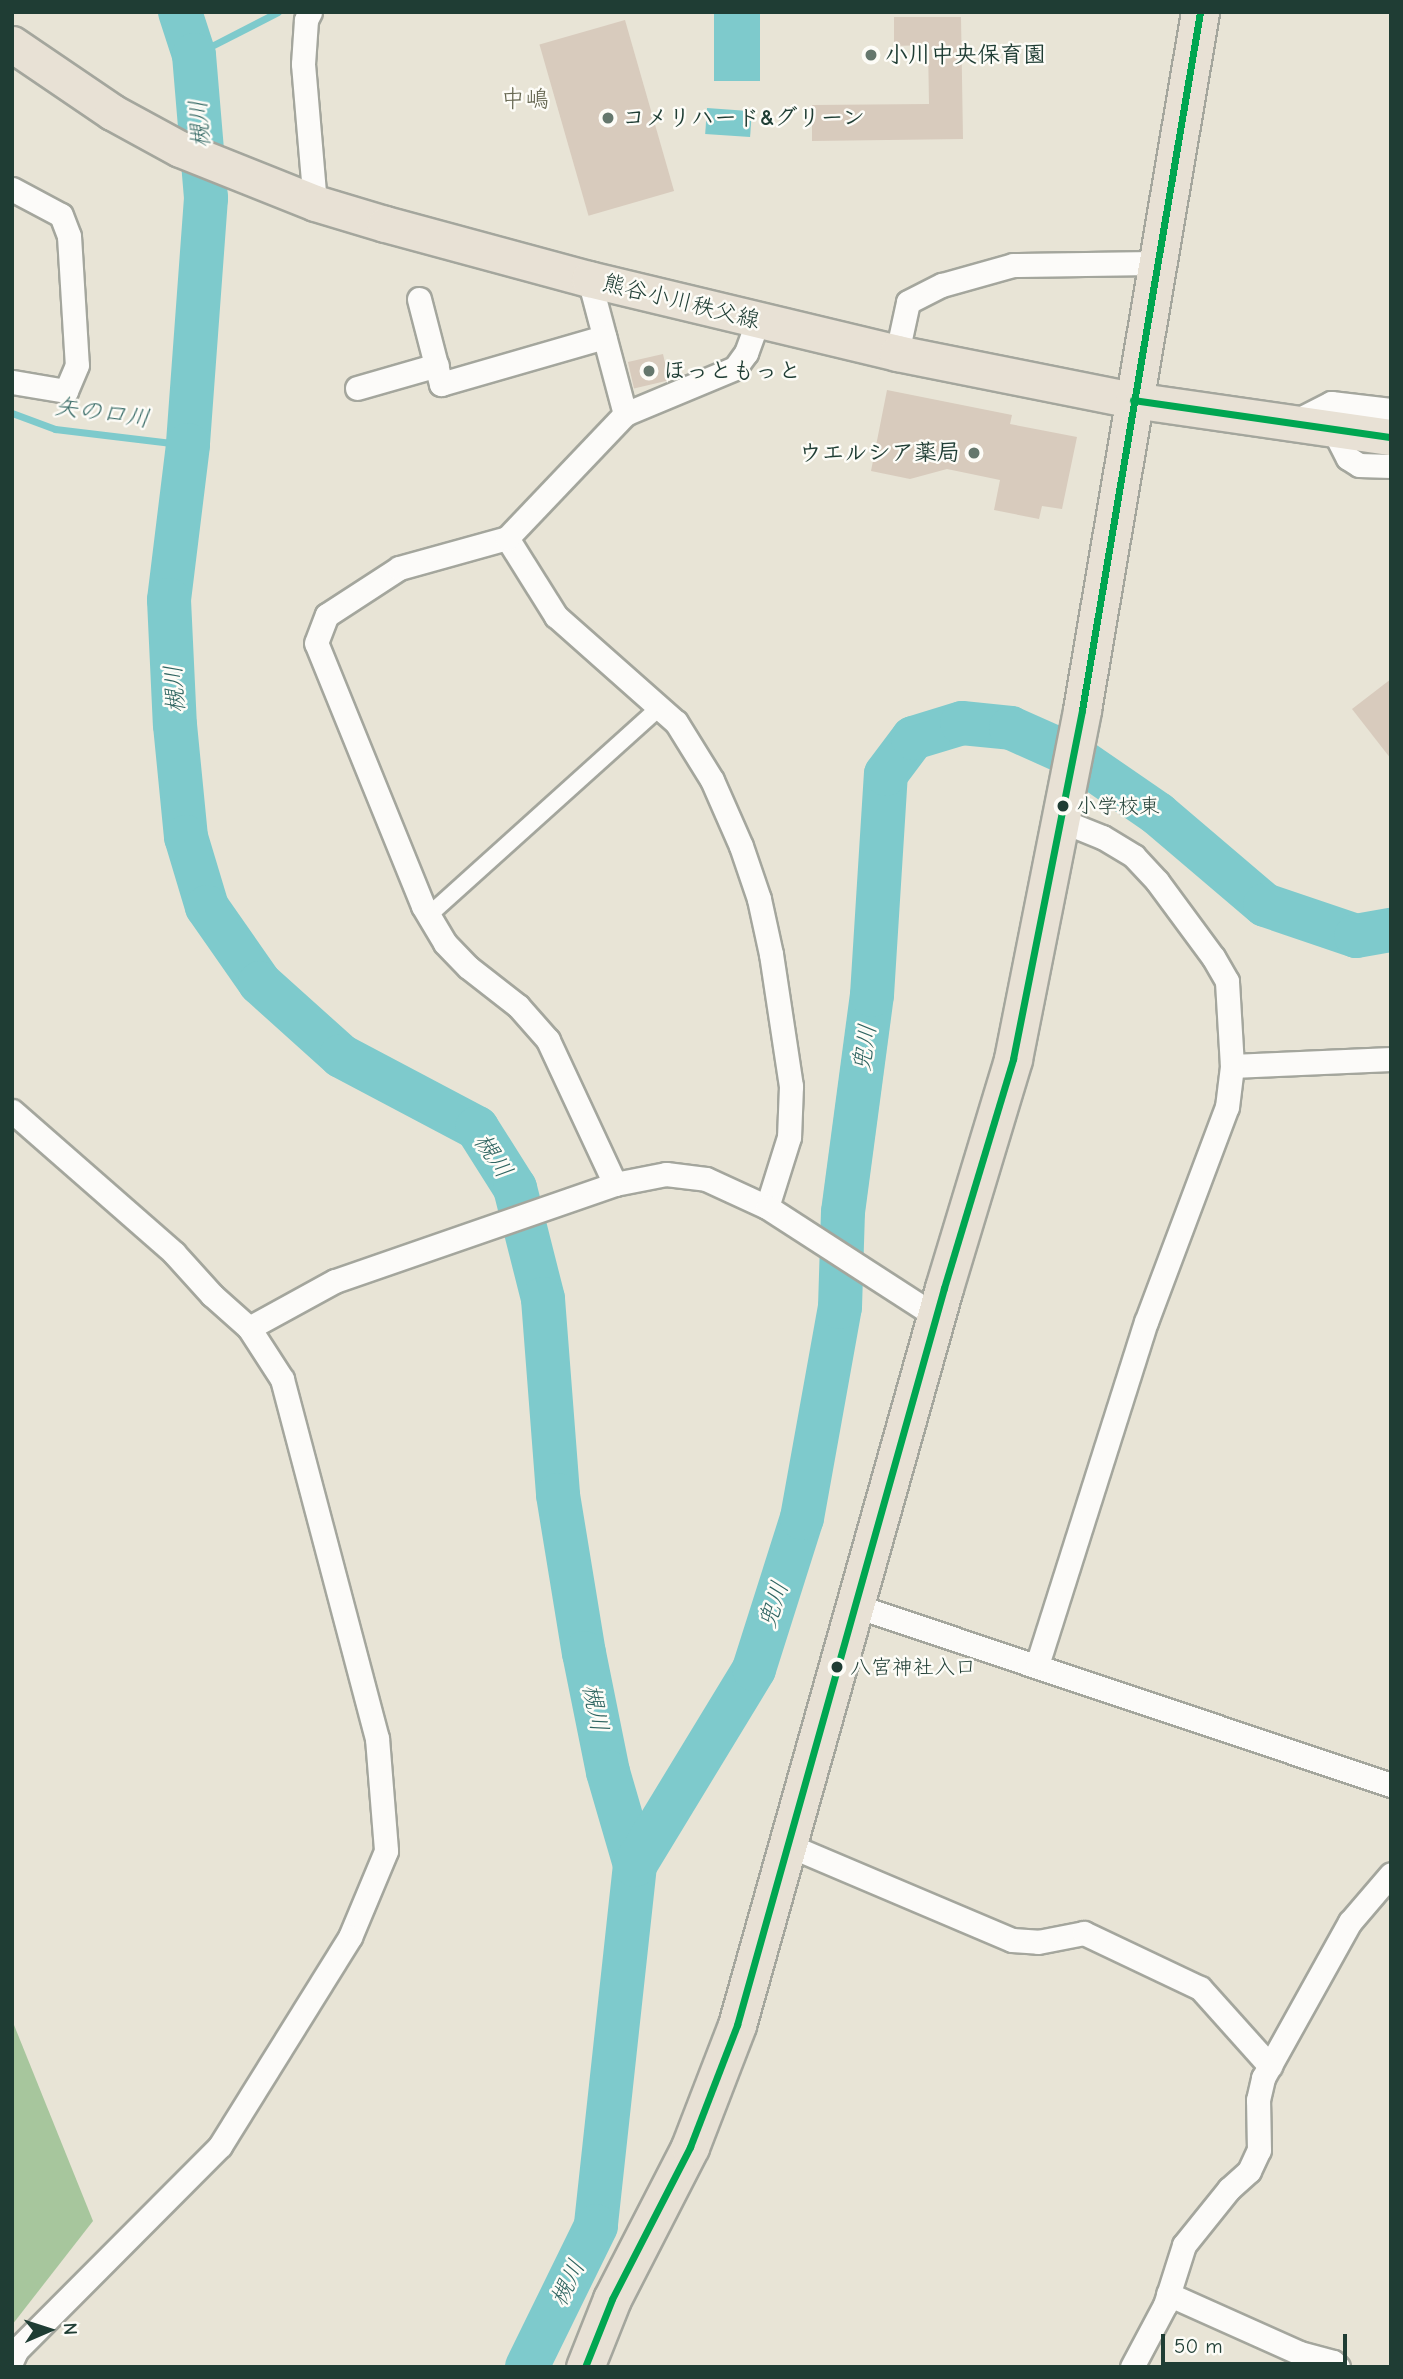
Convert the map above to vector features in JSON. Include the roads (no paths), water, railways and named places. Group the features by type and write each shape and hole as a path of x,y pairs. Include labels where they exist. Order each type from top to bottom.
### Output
{"highway":[{"path":"585,2367 612,2299 690,2147 737,2025 937,1317 1013,1059 1082,710 1200,12"}],"main road":[{"name":"熊谷小川秩父線","path":"12,44 112,112 180,149 303,198 589,279 757,322 897,353 1133,400 1334,431 1391,437"}],"street":[{"path":"303,198 303,64 306,20 310,12"},
{"path":"12,189 61,215 69,236 77,365 66,391 12,382"},
{"path":"897,353 908,302 942,285 1013,265 1158,263"},
{"path":"589,279 625,414"},
{"path":"419,299 441,384 604,337"},
{"path":"610,1185 548,1040 518,1006 468,967 445,943 429,915 316,643 327,615 399,568 507,538 625,414 734,368 746,353 757,322"},
{"path":"357,387 436,365"},
{"path":"1289,424 1331,403 1391,410"},
{"path":"1334,431 1348,458 1359,465 1391,466"},
{"path":"507,538 556,616 676,722 712,780 741,846 762,910 791,1086 789,1137 775,1212"},
{"path":"429,915 660,706"},
{"path":"1037,1665 1146,1322 1227,1107 1232,1066 1227,981 1213,957 1157,881 1134,856 1061,814"},
{"path":"1232,1066 1391,1059"},
{"path":"12,1111 174,1253 212,1295 249,1328 282,1379 377,1738 386,1851 350,1937 220,2146 16,2351 12,2360"},
{"path":"249,1328 335,1281 610,1185 666,1174 687,1175 706,1180 775,1212 937,1317"},
{"path":"856,1605 1391,1785"},
{"path":"788,1845 1012,1940 1038,1942 1084,1933 1200,1988 1270,2066"},
{"path":"1132,2367 1168,2294 1184,2245 1229,2189 1249,2171 1259,2150 1258,2100 1263,2078 1350,1922 1391,1874"},
{"path":"1168,2294 1300,2353 1333,2362 1338,2367"}],"water":[{"path":"714,12 760,12 760,81 714,81"},
{"path":"707,108 752,111 750,137 705,134"}],"waterway":[{"name":"槻川","path":"180,12 194,55 206,198 188,445 169,600 175,725 186,837 207,907 260,983 341,1056 477,1128 515,1188 543,1299 558,1495 584,1653 608,1772 635,1865 596,2226 527,2367"},
{"path":"194,55 278,12"},
{"name":"矢の口川","path":"12,413 55,429 188,445"},
{"name":"兜川","path":"635,1865 754,1669 802,1518 840,1307 843,1212 872,995 886,774 913,738 962,723 1011,728 1074,756 1158,814 1265,905 1356,936 1391,930"}],"place":[{"name":"小川中央保育園","path":"871,55"},
{"name":"コメリハード&グリーン","path":"608,118"},
{"name":"ほっともっと","path":"649,371"},
{"name":"ウエルシア薬局","path":"974,453"},
{"name":"小学校東","path":"1063,806"},
{"name":"八宮神社入口","path":"837,1667"}],"district":[{"name":"中嶋","path":"525,100"}]}
